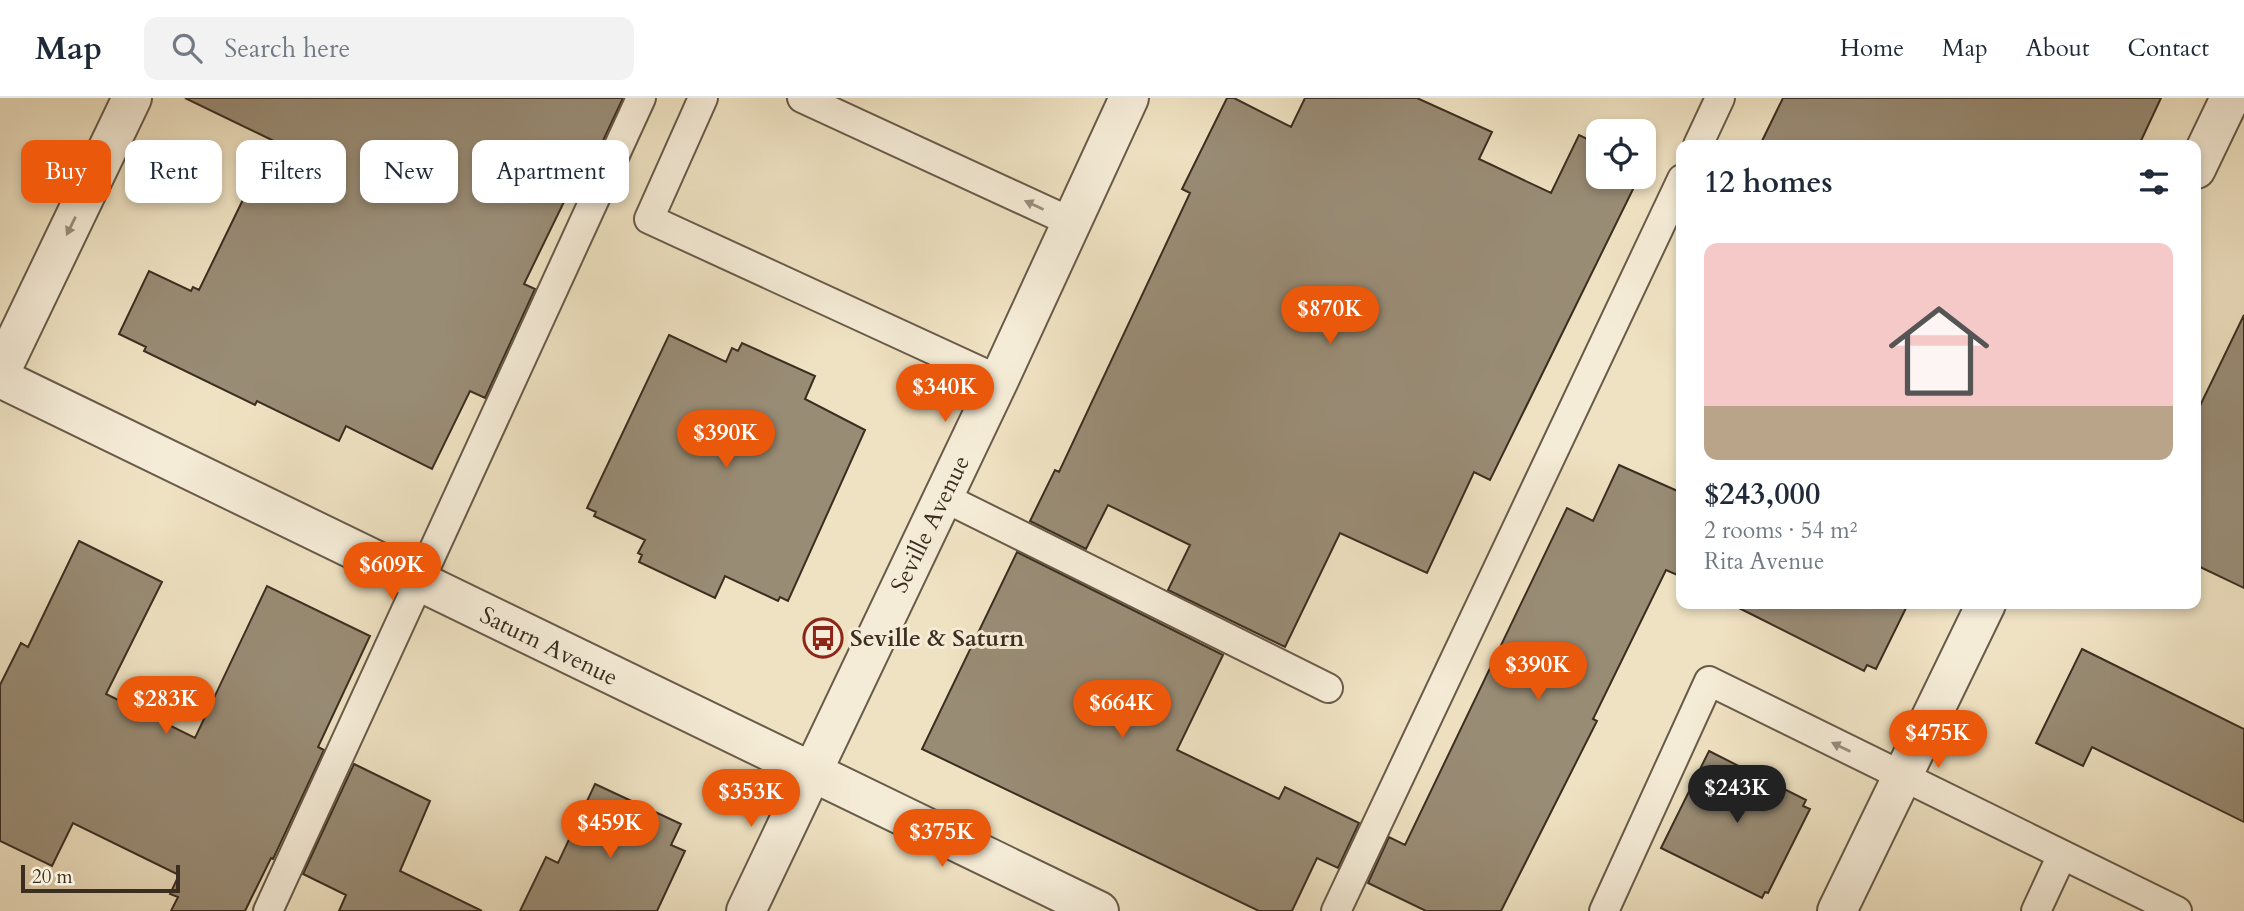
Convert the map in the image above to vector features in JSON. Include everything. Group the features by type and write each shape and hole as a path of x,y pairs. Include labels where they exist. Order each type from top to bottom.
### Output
{"street":[{"path":"0,375 132,98"},
{"name":"Seville Avenue","path":"746,911 999,380 1129,98"},
{"path":"2201,159 2230,98"},
{"name":"Saturn Avenue","path":"0,375 810,773 1099,911"},
{"path":"1837,911 1984,609"}],"lane":[{"path":"268,911 641,98"},
{"path":"703,98 649,219 999,380"},
{"path":"802,98 1070,222"},
{"path":"1700,140 1720,98"},
{"path":"1336,911 1676,192"},
{"path":"943,497 1328,688"},
{"path":"1604,911 1709,681 2177,911"},
{"path":"2036,911 2062,855"}],"building":[{"path":"185,98 623,98 603,140 472,140 472,203 563,203 524,284 535,289 485,398 470,391 432,469 346,426 339,441 257,401 255,405 144,351 146,347 119,334 149,271 191,291 193,287 199,290 241,203 346,203 346,140 272,140"},
{"path":"1227,98 1234,98 1291,127 1305,98 1417,98 1492,132 1479,159 1551,193 1579,135 1586,138 1586,189 1633,189 1490,480 1474,472 1427,573 1340,533 1285,647 1168,590 1190,545 1108,505 1086,549 1030,521 1055,470 1059,472 1190,193 1182,189"},
{"path":"1783,98 2161,98 2141,140 1762,140"},
{"path":"2244,315 2244,588 2201,567 2201,404"},
{"path":"669,335 726,362 732,348 738,351 742,343 815,376 805,399 865,430 788,601 780,597 778,601 725,576 715,598 639,562 642,555 638,553 645,540 594,516 596,512 587,508"},
{"path":"1619,465 1676,490 1676,574 1666,570 1593,719 1597,721 1501,911 1426,911 1368,883 1389,837 1405,845 1567,508 1593,521"},
{"path":"79,541 162,582 106,694 195,738 267,586 370,636 318,747 324,750 273,859 271,858 245,911 171,911 178,897 170,894 179,875 73,823 52,866 0,841 0,685 21,643 28,647"},
{"path":"1017,552 1223,655 1177,750 1279,799 1285,787 1359,823 1338,868 1317,858 1292,911 1259,911 922,749"},
{"path":"1741,609 1906,609 1876,669 1867,665 1864,671"},
{"path":"2082,649 2244,729 2244,822 2092,747 2083,766 2036,743"},
{"path":"1709,751 1806,800 1803,806 1810,809 1768,893 1765,892 1762,898 1661,848"},
{"path":"354,764 430,801 400,871 482,911 339,911 346,895 303,874"},
{"path":"595,784 681,824 671,845 685,851 657,911 520,911 546,857 558,863"}],"place":[{"name":"Seville & Saturn","path":"823,638"}]}
